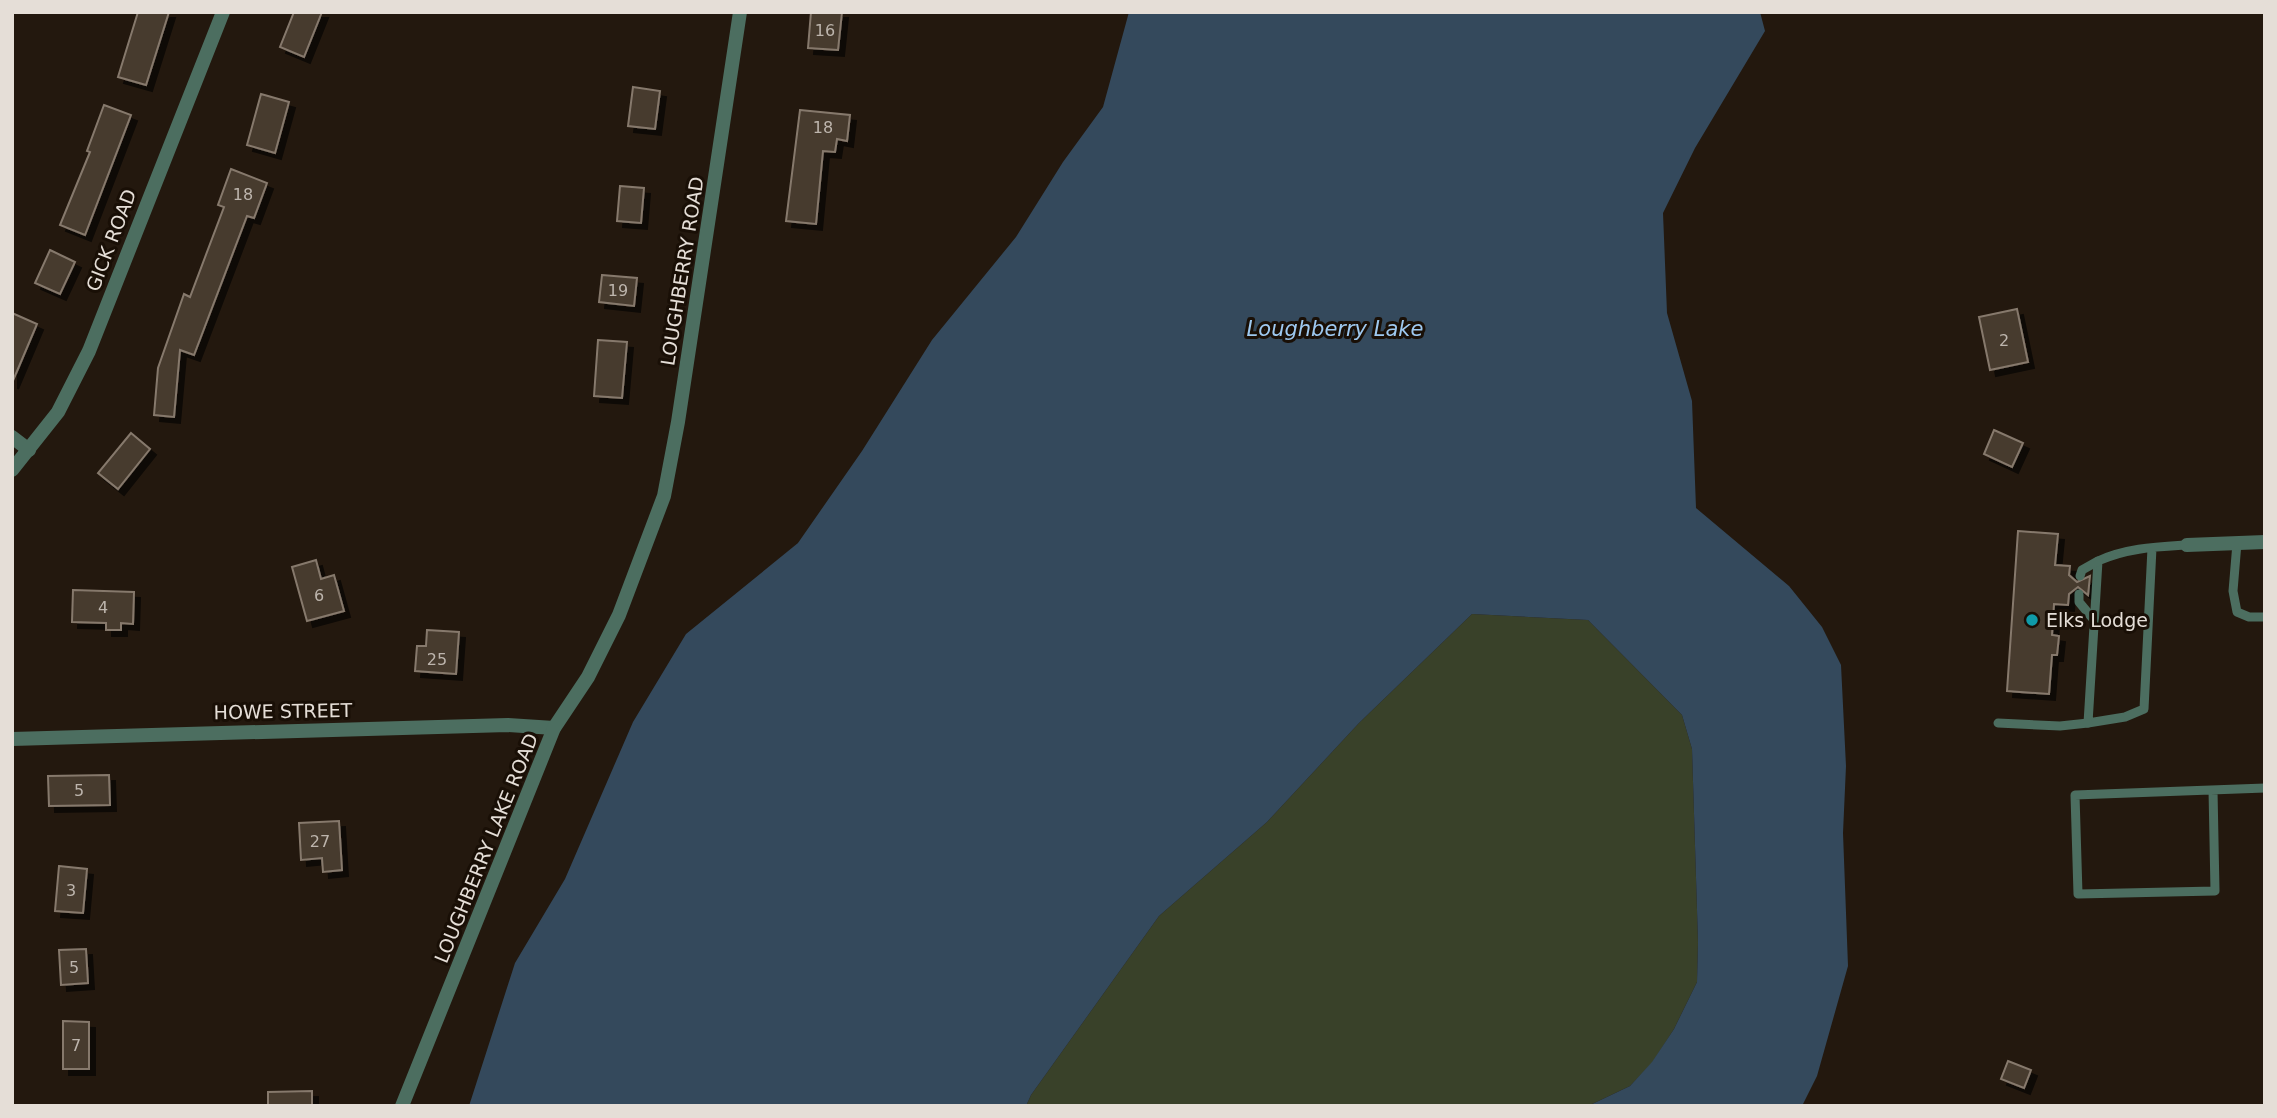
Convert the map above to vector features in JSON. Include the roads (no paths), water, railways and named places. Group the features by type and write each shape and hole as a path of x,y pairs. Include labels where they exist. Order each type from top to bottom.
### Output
{"street":[{"name":"GICK ROAD","path":"12,470 58,412 89,351 223,12"},
{"name":"LOUGHBERRY ROAD","path":"652,533 664,496 678,422 740,12"},
{"path":"12,438 29,450"},
{"name":"LOUGHBERRY LAKE ROAD","path":"402,1106 554,728 587,677 619,615 652,533"},
{"path":"2187,545 2265,542"},
{"name":"HOWE STREET","path":"12,739 481,725 554,728"}],"lane":[{"path":"2237,543 2233,591 2237,612 2249,617 2265,617"},
{"path":"2080,576 2082,570 2121,550 2187,545"},
{"path":"1998,723 2060,726 2125,717 2144,709 2152,548"},
{"path":"2088,723 2098,561"},
{"path":"2078,594 2078,603 2094,620"},
{"path":"2213,790 2215,891 2078,894 2075,795 2213,790 2264,789"}],"water":[{"name":"Loughberry Lake","path":"1129,12 1760,12 1765,31 1695,148 1663,213 1667,313 1692,401 1696,508 1789,586 1822,627 1841,665 1846,766 1843,833 1848,966 1817,1076 1802,1106 1588,1106 1630,1086 1652,1062 1674,1029 1697,982 1692,749 1682,715 1588,620 1472,614 1359,723 1267,822 1159,916 1031,1095 1026,1106 469,1106 515,963 565,879 633,722 686,634 798,543 862,451 932,340 1016,237 1063,162 1103,107"}],"place":[{"name":"Elks Lodge","path":"2032,620"}]}
